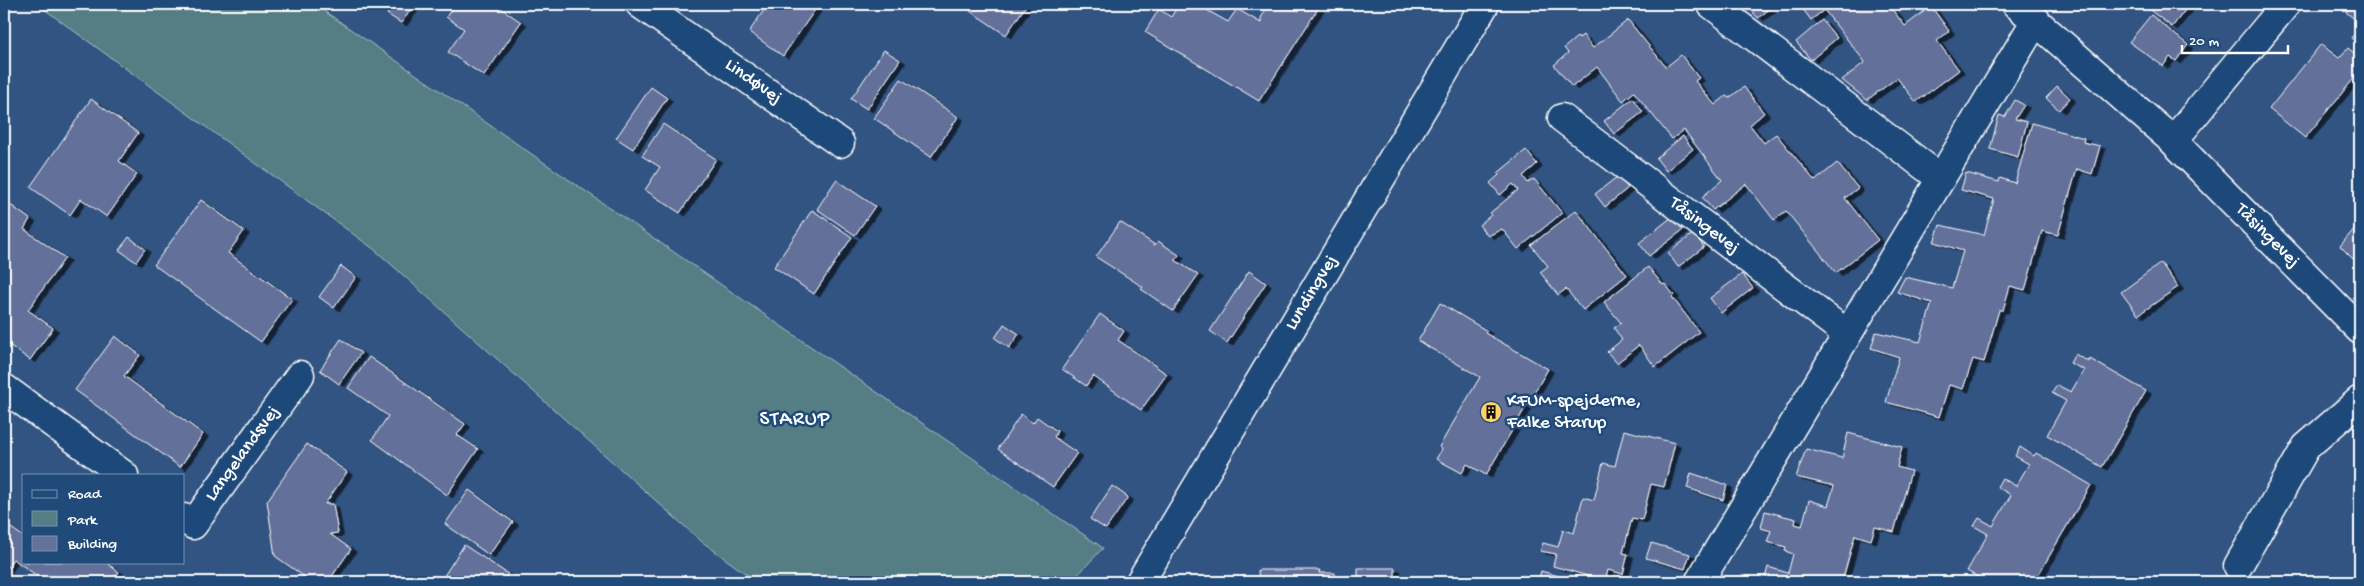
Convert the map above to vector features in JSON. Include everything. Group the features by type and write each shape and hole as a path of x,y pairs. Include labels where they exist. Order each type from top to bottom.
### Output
{"street":[{"name":"Lindøvej","path":"640,4 671,12 840,143"},
{"name":"Lundingvej","path":"1140,582 1485,4"},
{"path":"1711,4 1940,178"},
{"path":"2173,141 2286,4"},
{"name":"Tåsingevej","path":"1699,582 1940,178 2026,12 2173,141 2360,330"},
{"name":"Tåsingevej","path":"1562,118 1846,333"},
{"name":"Langelandsvej","path":"185,519 192,524 300,375"},
{"path":"4,388 123,474"},
{"path":"2238,566 2306,447 2360,400"}],"green space":[{"path":"37,4 314,4 1103,548 1071,582 757,582 701,541 375,250"}],"building":[{"path":"395,4 408,4 413,7 401,23 387,14"},
{"path":"455,4 495,4 521,22 484,76 448,52 464,29 446,17"},
{"path":"755,4 819,4 783,56 749,32 764,10"},
{"path":"975,4 1027,4 1006,35 970,11"},
{"path":"1179,4 1196,4 1228,22 1237,9 1261,23 1261,18 1269,4 1321,4 1259,101 1145,32 1159,9 1171,17"},
{"path":"1746,4 1776,4 1758,18"},
{"path":"1799,4 1888,4 1905,26 1931,6 1949,31 1937,41 1959,70 1916,102 1897,78 1867,100 1842,80 1865,62 1824,10 1811,20"},
{"path":"2142,4 2190,4 2172,27"},
{"path":"2354,4 2360,4 2360,24 2346,12"},
{"path":"2151,15 2188,45 2176,61 2170,57 2163,66 2129,42"},
{"path":"1628,20 1666,67 1681,55 1699,78 1695,81 1715,105 1726,96 1729,98 1744,87 1764,113 1750,125 1764,143 1776,134 1815,181 1837,163 1858,188 1845,198 1878,240 1836,273 1786,211 1774,220 1746,184 1713,210 1702,197 1722,180 1684,130 1672,139 1634,92 1623,101 1597,67 1572,87 1554,65 1568,53 1564,48 1578,36 1579,38 1583,35 1593,48"},
{"path":"1822,20 1837,38 1811,60 1796,42"},
{"path":"2360,26 2360,46 2351,38"},
{"path":"2321,44 2339,58 2348,48 2360,58 2360,80 2356,76 2305,138 2269,109"},
{"path":"884,50 900,60 867,109 851,99"},
{"path":"901,79 958,117 931,157 874,118"},
{"path":"2057,86 2070,98 2059,110 2046,98"},
{"path":"651,87 667,98 633,149 616,138"},
{"path":"1633,98 1643,112 1614,134 1604,121"},
{"path":"91,99 138,133 119,161 137,174 107,217 81,199 70,215 30,187"},
{"path":"2015,100 2024,105 2015,119 2027,122 2018,157 1990,149 1999,115 2005,117"},
{"path":"2032,123 2084,138 2083,142 2100,146 2092,174 2077,169 2058,235 2042,231 2025,290 2010,286 2003,310 1999,310 1984,362 1973,359 1963,389 1949,385 1939,417 1886,402 1899,357 1871,348 1876,332 1920,342 1932,303 1897,292 1905,277 1952,288 1963,251 1934,242 1940,225 1984,235 1994,199 1961,190 1966,173 1999,182 2000,178 2015,183"},
{"path":"663,124 716,159 680,213 645,190 660,167 642,156"},
{"path":"1683,136 1693,149 1666,171 1656,158"},
{"path":"1526,150 1537,164 1523,176 1528,183 1534,179 1562,213 1518,249 1502,229 1488,236 1479,225 1491,215 1490,213 1518,190 1513,184 1500,195 1490,183 1499,175 1498,173"},
{"path":"1618,176 1628,188 1605,207 1595,194"},
{"path":"836,180 875,206 855,235 817,209"},
{"path":"201,200 244,231 228,253 292,299 261,342 154,265"},
{"path":"9,204 30,219 24,229 65,258 28,310 53,328 30,360 4,343 4,212"},
{"path":"812,210 852,237 814,294 774,267"},
{"path":"1576,210 1627,275 1583,310 1566,289 1558,295 1540,272 1548,266 1531,245"},
{"path":"1672,217 1683,230 1649,256 1639,243"},
{"path":"1120,222 1155,245 1158,241 1179,255 1175,260 1198,275 1173,311 1141,289 1143,287 1096,257"},
{"path":"2360,222 2360,250 2353,259 2340,246"},
{"path":"1694,233 1704,247 1678,267 1668,253"},
{"path":"129,237 145,249 136,262 119,250"},
{"path":"2161,263 2178,287 2138,315 2121,292"},
{"path":"341,266 356,277 334,308 319,297"},
{"path":"1648,267 1674,295 1672,297 1699,332 1655,367 1639,345 1617,363 1607,352 1622,340 1614,328 1621,323 1604,302"},
{"path":"1249,271 1266,283 1227,343 1210,331"},
{"path":"1742,274 1753,288 1721,313 1710,298"},
{"name":"KFUM-spejderne, Falke Starup","path":"1440,303 1487,331 1485,333 1548,369 1486,475 1467,464 1462,473 1436,459 1442,449 1439,447 1480,377 1418,341"},
{"path":"1100,314 1124,331 1118,340 1167,374 1141,410 1093,376 1086,386 1062,369"},
{"path":"1004,324 1019,334 1009,348 995,338"},
{"path":"115,336 140,355 124,376 203,434 180,467 75,390"},
{"path":"341,339 361,353 339,384 320,370"},
{"path":"2075,354 2089,362 2090,359 2146,391 2102,467 2047,435 2066,401 2052,393 2057,385 2071,392 2084,370 2070,363"},
{"path":"369,357 465,424 457,435 478,449 447,495 372,440 388,416 348,388"},
{"path":"1021,414 1033,423 1037,417 1057,431 1054,437 1077,453 1053,487 998,449"},
{"path":"1624,430 1675,443 1664,487 1651,484 1642,520 1632,518 1623,553 1628,554 1623,574 1608,570 1605,581 1553,566 1556,554 1540,551 1543,543 1558,547 1563,530 1574,533 1583,497 1594,500 1603,463 1615,466"},
{"path":"1848,433 1902,447 1897,467 1911,471 1894,532 1875,527 1871,540 1855,535 1842,582 1764,582 1768,567 1788,573 1793,554 1785,551 1786,547 1767,542 1771,531 1761,528 1765,511 1796,519 1795,524 1802,526 1809,500 1828,506 1834,486 1796,477 1806,449 1842,458"},
{"path":"307,444 347,472 325,504 333,504 338,533 330,534 351,549 328,582 312,582 275,556 267,501"},
{"path":"2020,447 2034,456 2036,453 2091,485 2034,582 1986,582 1967,571 1988,534 1974,526 1979,518 1993,526 2011,495 1997,487 2002,478 2016,486 2029,464 2015,456"},
{"path":"1691,473 1727,485 1723,500 1687,488"},
{"path":"1112,486 1128,497 1106,529 1090,519"},
{"path":"469,490 513,522 489,555 445,524"},
{"path":"4,523 22,536 22,564 108,564 119,572 112,582 46,582 13,559 4,573"},
{"path":"1651,543 1690,554 1685,569 1646,558"},
{"path":"464,545 508,574 502,582 440,582"},
{"path":"1358,568 1395,568 1395,582 1358,582"},
{"path":"1258,570 1320,570 1319,573 1335,573 1335,582 1259,582"},
{"path":"1541,571 1580,582 1538,582"}],"place":[{"name":"KFUM-spejderne, Falke Starup","path":"1491,412"}],"district":[{"name":"STARUP","path":"795,420"}]}
